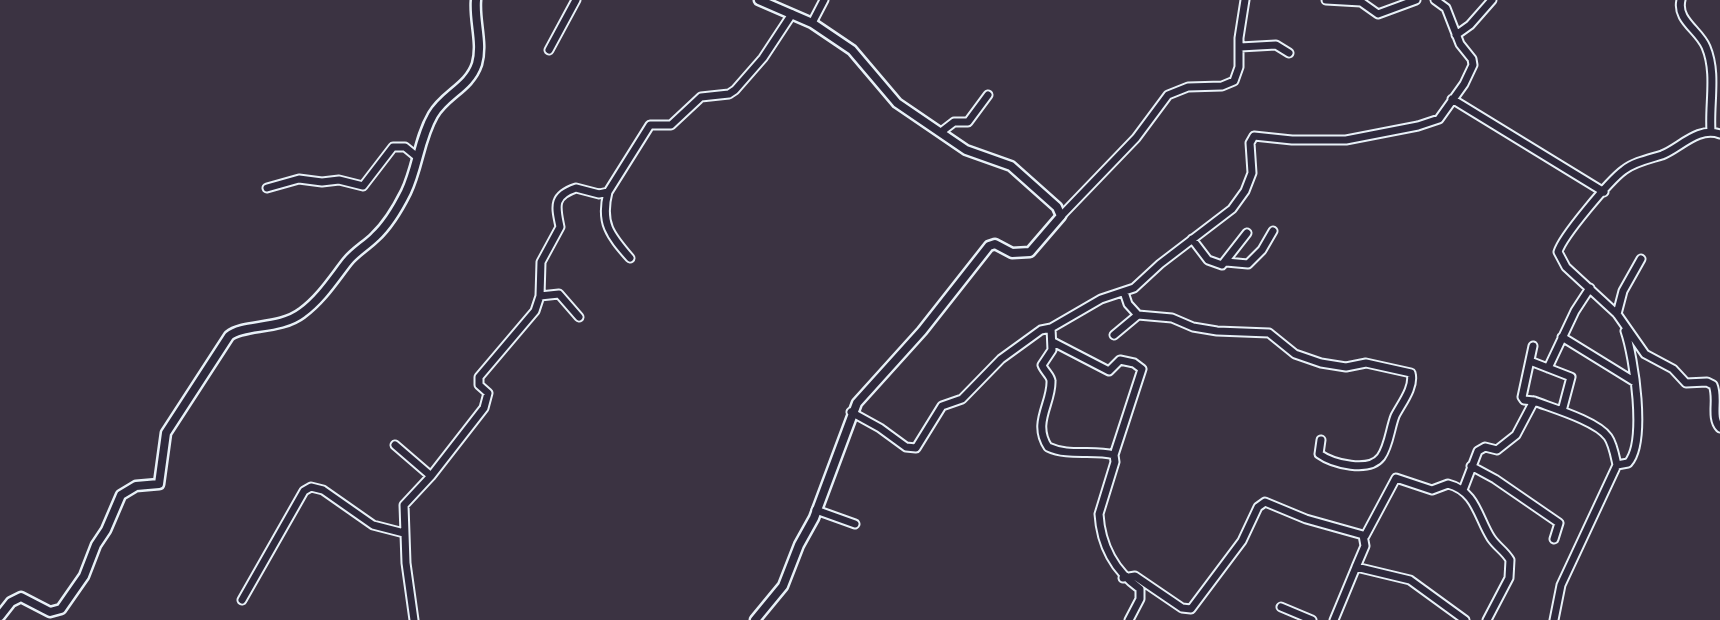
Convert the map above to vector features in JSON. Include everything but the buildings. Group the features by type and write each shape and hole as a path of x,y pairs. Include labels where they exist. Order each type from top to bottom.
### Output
{"street":[{"path":"0,616 11,602 21,597 50,612 61,609 84,576 96,545 106,530 121,495 136,486 156,486 160,482 166,433 229,336 237,330 269,327 294,319 316,301 348,261 391,218 409,184 423,135 439,106 464,86 475,69 479,53 476,0"},
{"path":"549,50 576,0"},
{"path":"759,0 812,23 859,56 897,103 966,150 1011,166 1057,207 1061,216"},
{"path":"812,23 824,0"},
{"path":"755,620 783,586 816,510 851,412 922,331 989,246 995,243 1012,253 1030,252 1061,216 1136,138 1168,95 1188,87 1222,86 1234,81 1239,67 1245,0"},
{"path":"1326,0 1368,3 1378,14 1416,0"},
{"path":"851,412 880,428 906,447 916,448 942,406 962,399 1001,359 1041,330 1051,328 1101,299 1134,288 1232,209 1245,191 1252,170 1250,143 1254,136 1320,141 1366,137 1439,119 1464,84 1473,65 1472,58 1456,35 1446,8 1435,0"},
{"path":"1681,0 1682,16 1702,39 1708,53 1712,78 1711,132"},
{"path":"1456,35 1470,25 1491,1"},
{"path":"630,258 614,240 603,216 608,192 651,125 671,124 700,97 729,94 735,90 764,58 792,14"},
{"path":"1240,47 1276,45 1289,53"},
{"path":"941,132 952,122 968,122 988,94"},
{"path":"1452,99 1604,192"},
{"path":"1720,134 1711,132 1679,143 1665,153 1626,168 1573,225 1558,252 1566,267 1617,314 1650,359 1673,369 1686,383 1707,382 1713,385 1716,395 1716,422 1720,428"},
{"path":"267,188 299,180 322,182 339,180 363,186 388,150 393,147 405,147 416,156"},
{"path":"414,620 404,533 406,500 431,476 486,404 488,393 479,385 479,376 535,311 540,296 541,262 560,227 555,208 557,202 576,188 599,194 608,192"},
{"path":"1226,262 1248,264 1262,250 1273,231"},
{"path":"1192,239 1212,263 1222,265 1247,233"},
{"path":"1617,314 1623,291 1641,259"},
{"path":"1548,368 1562,337 1590,288"},
{"path":"1124,292 1128,304 1138,315 1172,318 1193,327 1217,331 1269,333 1295,354 1312,361 1346,367 1366,363 1410,373 1410,388 1396,416 1383,454 1376,461 1353,465 1326,458 1319,454 1321,440"},
{"path":"540,296 559,294 579,317"},
{"path":"1114,335 1138,315"},
{"path":"1617,465 1629,463 1634,454 1637,409 1632,352 1622,321"},
{"path":"1051,328 1052,350 1042,365 1051,382 1042,419 1045,444 1059,451 1114,455"},
{"path":"1562,337 1635,382"},
{"path":"1053,342 1109,371 1123,360 1142,369 1142,376 1114,455 1115,462 1100,514 1106,545 1123,578 1140,590 1140,599 1129,620"},
{"path":"1533,346 1522,397 1524,400 1534,401 1562,411 1608,436 1617,465 1561,585 1554,620"},
{"path":"1530,361 1572,379 1562,411"},
{"path":"1462,490 1480,448 1497,450 1516,435 1534,401"},
{"path":"395,445 431,476"},
{"path":"1471,466 1560,525 1554,539"},
{"path":"1334,620 1365,546 1365,536 1396,478 1428,489 1448,484 1462,490 1473,501 1491,538 1510,560 1509,578 1487,620"},
{"path":"242,600 304,491 312,487 322,490 373,525 404,533"},
{"path":"1123,578 1135,576 1182,608 1191,609 1242,541 1258,507 1265,502 1306,519 1365,536"},
{"path":"816,510 855,524"},
{"path":"1356,567 1410,580 1465,620"},
{"path":"1281,607 1312,620"}]}
